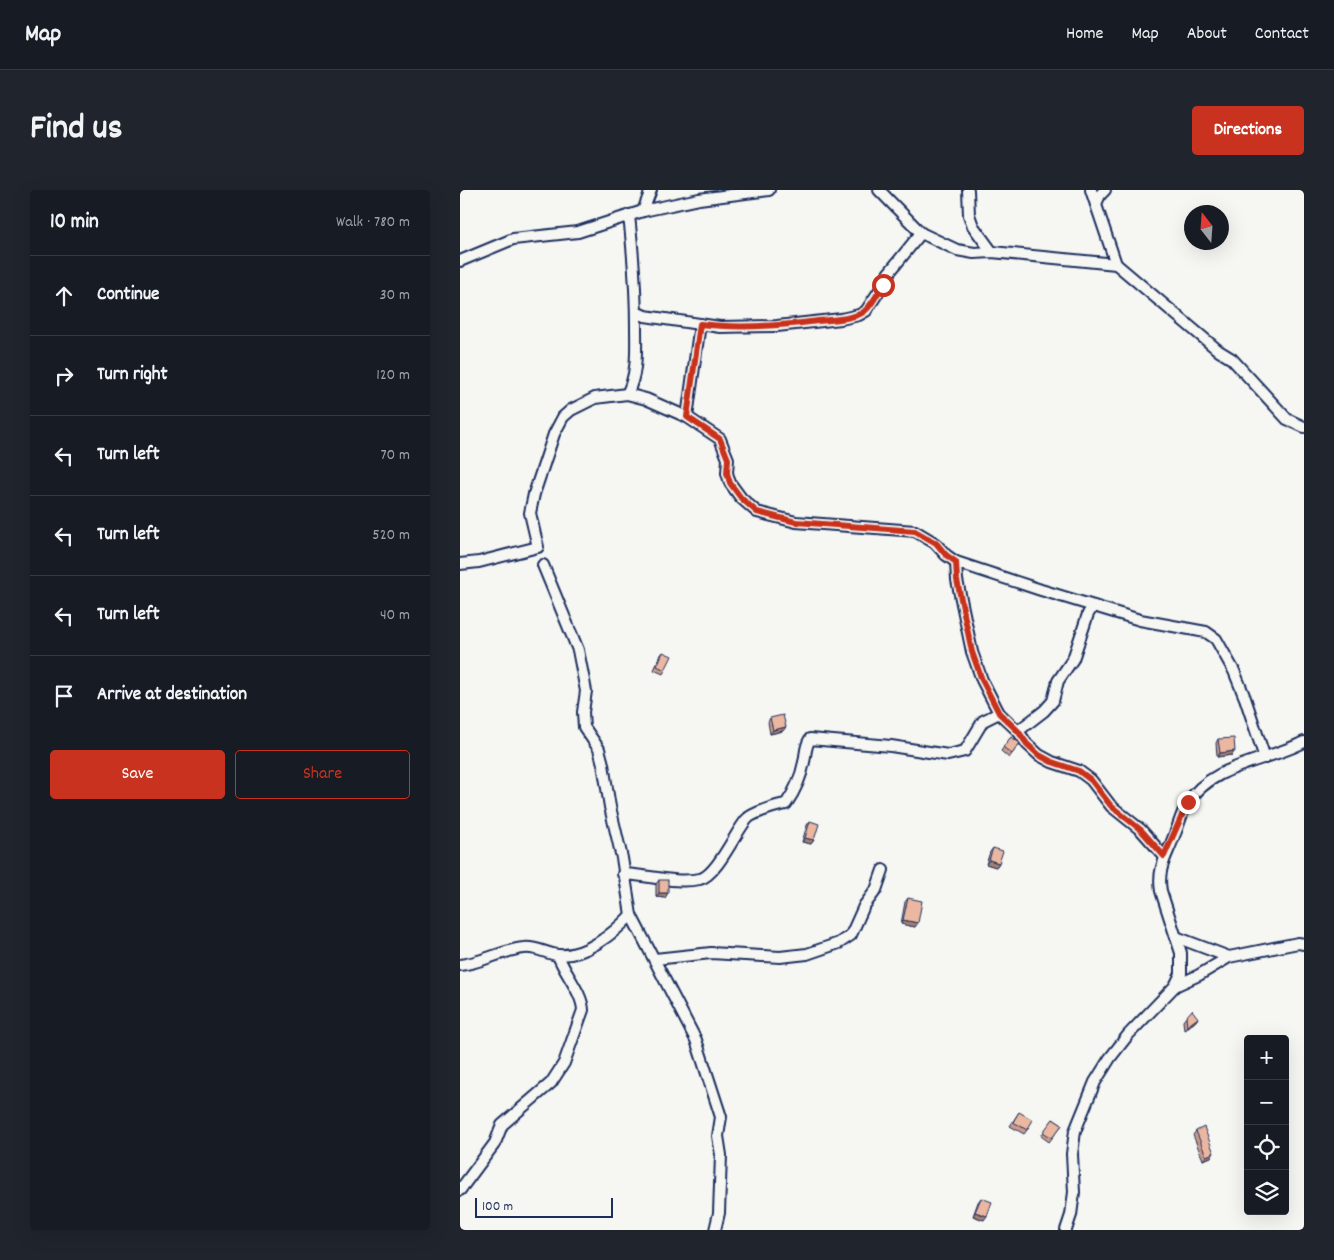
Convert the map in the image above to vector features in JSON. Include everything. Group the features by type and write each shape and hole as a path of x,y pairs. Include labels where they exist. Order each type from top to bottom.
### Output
{"street":[{"path":"643,211 650,190"},
{"path":"460,261 513,238 578,232 643,211 699,199 769,190"},
{"path":"879,190 921,233 957,250 1116,264"},
{"path":"968,190 969,215 973,226 992,252"},
{"path":"1091,190 1116,264 1219,351 1232,359 1287,419 1304,426"},
{"path":"1096,204 1100,195 1105,190"},
{"path":"627,394 632,384 636,360 636,312 629,215"},
{"path":"636,312 646,316 720,327 777,326 859,315 866,311 888,274 921,233"},
{"path":"687,417 700,324"},
{"path":"460,564 478,562 538,547 530,512 554,434 563,417 571,410 595,398 627,394 646,399 687,417 720,439 728,459 727,473 730,483 741,498 757,512 796,522 915,531 936,543 946,555 956,562 1140,620 1206,632 1216,639 1234,671 1265,758"},
{"path":"956,562 957,580 972,652 982,680 999,713 1039,755 1052,762 1079,771 1091,780 1111,806 1141,830 1164,856"},
{"path":"543,565 578,650 586,691 583,712 584,727 599,749 603,764 610,807 622,858 631,915 696,1040 721,1116 718,1136 721,1155 719,1213 715,1230"},
{"path":"1018,731 1044,711 1053,701 1058,681 1073,659 1088,614 1093,606"},
{"path":"624,874 672,880 702,879 730,848 748,818 786,804 798,785 806,745 810,739 891,746 948,755 965,751 983,721 999,713"},
{"path":"1066,1230 1071,1215 1074,1192 1073,1142 1075,1131 1088,1096 1110,1058 1128,1035 1175,986 1181,974 1181,953 1161,891 1160,882 1164,856 1188,802 1206,782 1231,770 1304,742"},
{"path":"654,959 711,952 780,957 807,954 839,943 851,935 864,906 876,890 883,870"},
{"path":"460,965 525,947 558,955 573,953 590,947 623,924 631,915"},
{"path":"1176,936 1229,957"},
{"path":"1175,986 1199,975 1229,957 1304,944"},
{"path":"460,1190 495,1143 502,1125 551,1083 564,1063 583,1010 582,1002 558,955"}],"building":[{"path":"663,652 672,656 665,670 657,666"},
{"path":"783,715 786,727 773,730 770,718"},
{"path":"1011,737 1020,743 1012,754 1003,747"},
{"path":"1234,738 1235,751 1220,753 1218,739"},
{"path":"810,821 819,824 814,840 805,838"},
{"path":"993,848 1003,851 999,863 989,860"},
{"path":"659,880 668,880 668,893 659,893"},
{"path":"908,898 922,901 918,923 903,920"},
{"path":"1192,1010 1198,1018 1187,1026 1186,1017"},
{"path":"1019,1112 1033,1120 1027,1130 1013,1122"},
{"path":"1053,1119 1062,1125 1052,1138 1043,1132"},
{"path":"1204,1127 1214,1153 1206,1156 1196,1131"},
{"path":"981,1198 992,1202 987,1216 975,1212"}],"route":[{"path":"883,285 866,311 859,315 777,326 720,327 700,324 687,417 720,439 728,459 727,473 730,483 741,498 757,512 796,522 915,531 936,543 946,555 956,562 957,580 972,652 982,680 999,713 1039,755 1052,762 1079,771 1091,780 1111,806 1141,830 1164,856 1174,838 1180,818 1188,802"}]}
